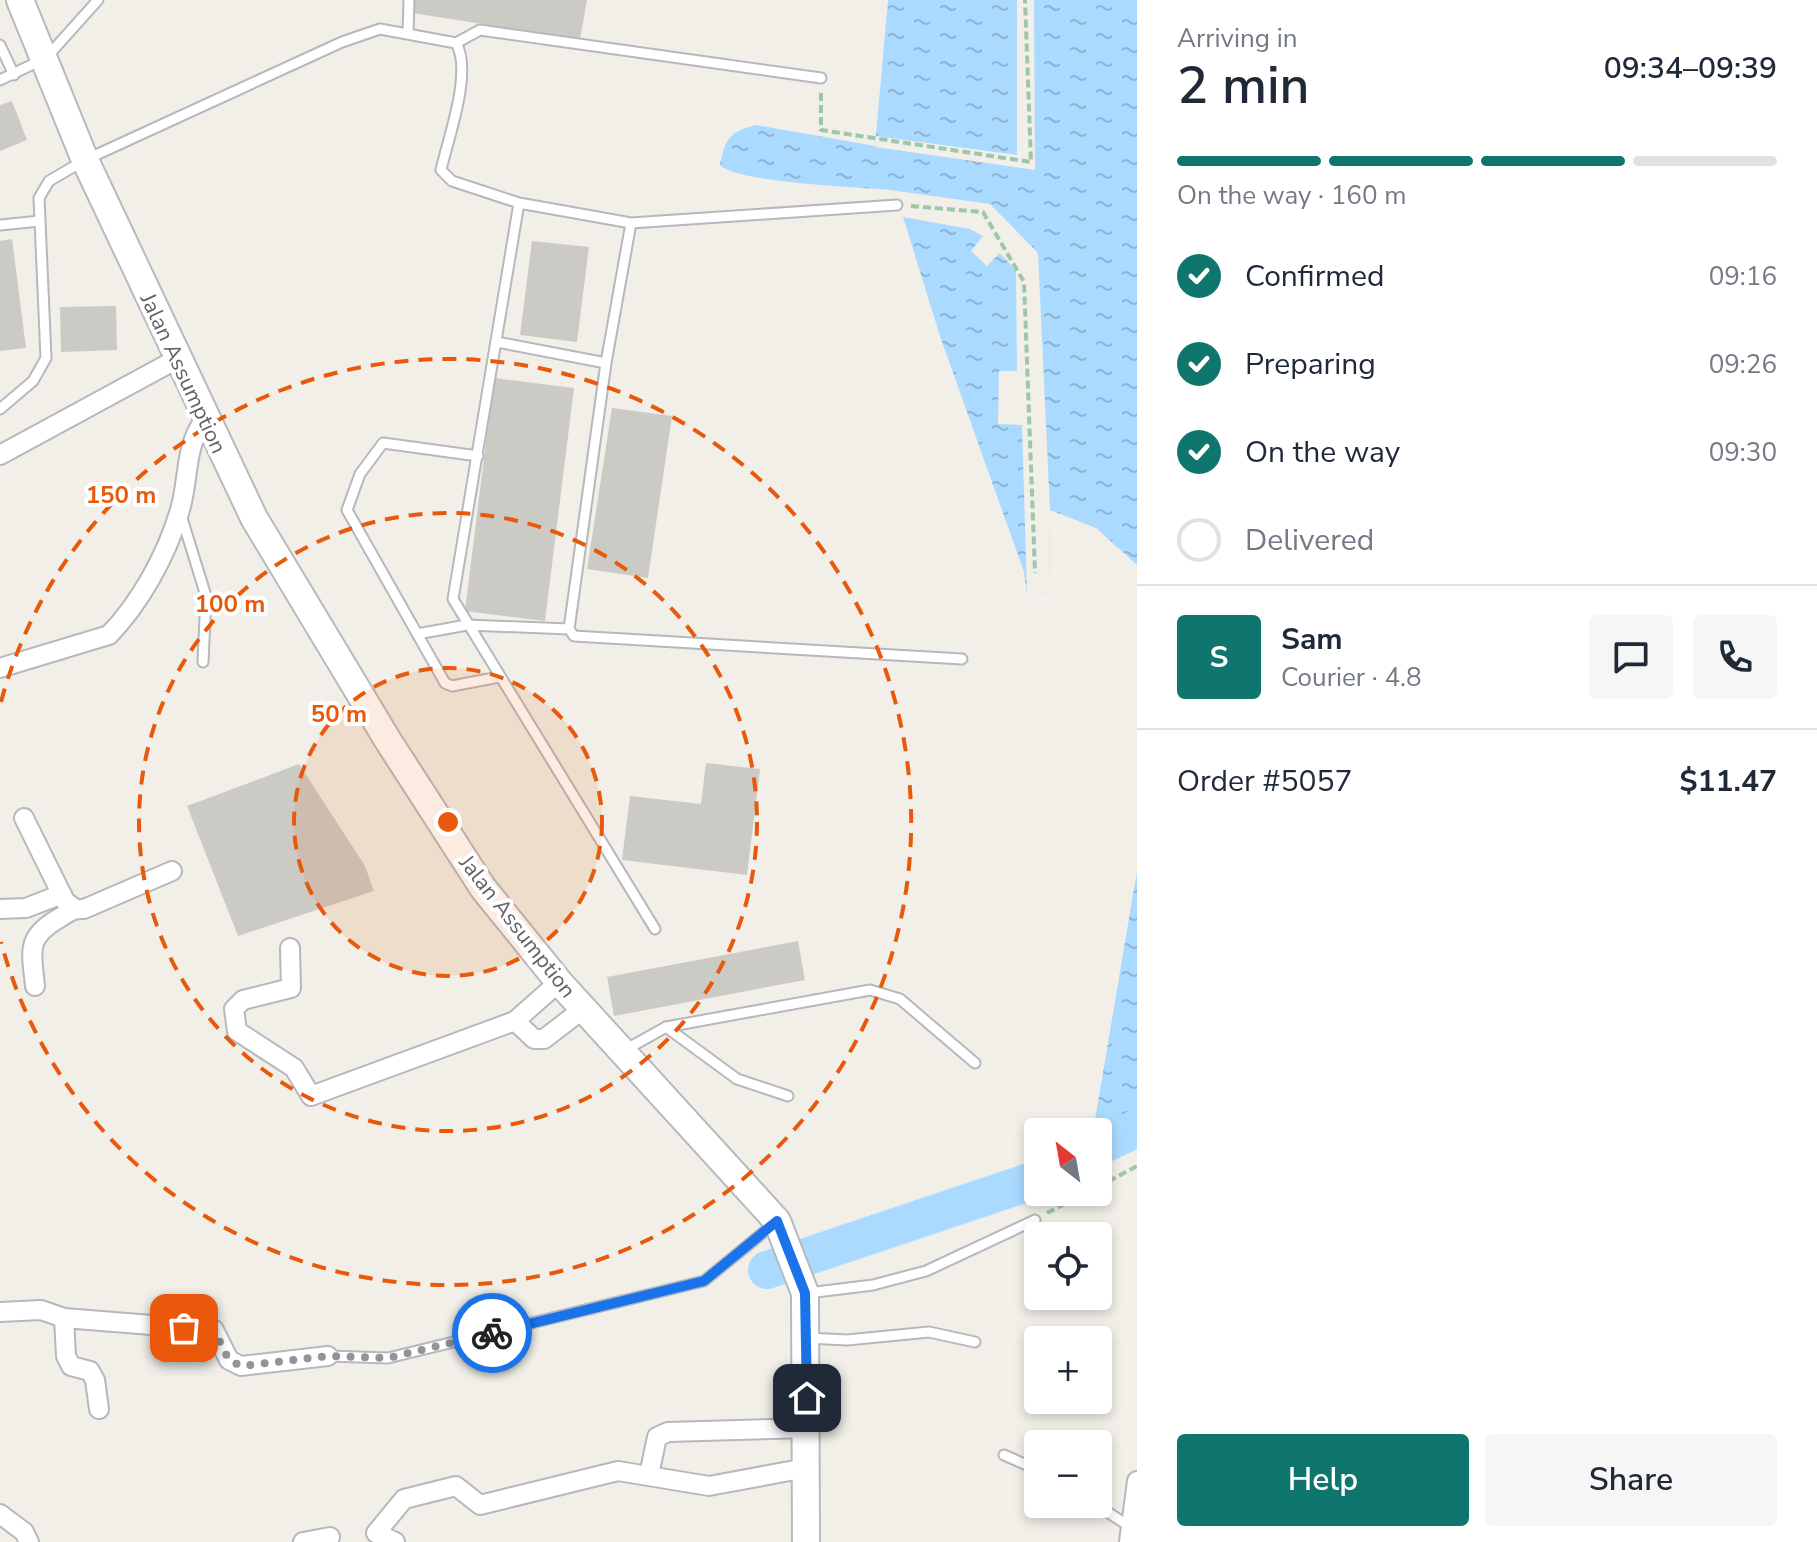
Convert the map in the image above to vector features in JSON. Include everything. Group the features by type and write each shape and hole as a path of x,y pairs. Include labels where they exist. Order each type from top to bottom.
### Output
{"street":[{"name":"Jalan Assumption","path":"20,0 85,160 254,518 387,739 483,888 559,982 783,1232 802,1283 807,1338 794,1469 806,1542"},
{"path":"0,455 177,359"},
{"path":"0,668 109,635 146,585 180,512 194,435 205,419"},
{"path":"24,818 68,901 84,909 172,871"},
{"path":"0,909 68,901"},
{"path":"35,986 35,937 68,901"},
{"path":"290,948 291,988 243,1000 234,1009 237,1031 294,1068 311,1096 515,1021 559,982"},
{"path":"515,1021 534,1039 544,1039 583,1009"},
{"path":"1,1309 41,1310 64,1318 214,1330 229,1360 241,1366 328,1356"},
{"path":"64,1318 66,1356 71,1366 90,1371 95,1380 99,1409"},
{"path":"649,1475 652,1448 657,1437 668,1432 797,1429"},
{"path":"395,1542 376,1533 385,1518 404,1499 437,1489 456,1486 480,1505 535,1488 618,1471 709,1486 794,1469"},
{"path":"1130,1535 1137,1481"},
{"path":"0,1514 24,1532 29,1542"},
{"path":"303,1542 330,1537"}],"lane":[{"path":"0,80 46,58 98,0"},
{"path":"408,33 409,0"},
{"path":"0,409 33,381 46,358 39,198 49,181 85,160 342,42 380,29 456,43 480,30 821,78"},
{"path":"456,43 461,52 464,72 441,170 452,181 519,203 631,223 897,205"},
{"path":"0,45 14,75"},
{"path":"519,203 453,599 655,929"},
{"path":"0,225 40,221"},
{"path":"631,223 606,363 569,629 574,636 962,659"},
{"path":"497,342 606,363"},
{"path":"478,456 383,443 360,474 347,510 445,683 452,686 499,677"},
{"path":"180,512 206,596 203,662"},
{"path":"417,634 467,625 569,629"},
{"path":"622,1052 666,1027 870,990 900,999 975,1063"},
{"path":"666,1027 737,1079 788,1096"},
{"path":"802,1283 873,1285 926,1271 1035,1220"},
{"path":"328,1356 388,1358 704,1281 783,1232"},
{"path":"807,1338 847,1340 929,1332 975,1342"},
{"path":"1004,1455 1024,1464"},
{"path":"1111,1518 1130,1535"}],"path":[{"path":"821,78 821,130 1031,162 1025,0"},
{"path":"897,205 983,212 1024,282 1035,573"},
{"path":"1112,1179 1137,1166"},
{"path":"1035,1220 1062,1206"}],"water":[{"path":"888,0 1137,0 1137,565 1096,528 1050,510 1049,592 1027,595 1024,572 941,339 903,217 890,190 774,180 731,171 720,165 730,138 740,130 756,125 875,146"},
{"path":"1137,871 1137,1110 1112,1122 1112,1118 1095,1118"}],"pier":[{"path":"1017,0 1034,0 1035,170 875,147 876,136 1017,155"},
{"path":"890,190 990,204 1038,253 1050,510 1049,592 1027,595 1022,425 998,424 999,371 1017,371 1016,271 1000,253 987,266 971,251 983,236 970,229 903,217"}],"building":[{"path":"415,0 587,0 580,39 412,13"},
{"path":"12,101 27,140 0,151 0,105"},
{"path":"12,239 26,348 0,351 0,241"},
{"path":"532,241 589,247 577,342 520,335"},
{"path":"116,306 117,350 61,352 60,307"},
{"path":"494,378 574,388 545,621 465,611"},
{"path":"612,408 672,416 648,578 587,569"},
{"path":"706,763 760,769 747,875 622,860 630,796 701,804"},
{"path":"299,764 365,866 374,891 238,936 187,806"},
{"path":"798,941 805,980 614,1016 607,977"}],"waterway":[{"path":"1112,1140 1137,1128"},
{"path":"767,1270 1024,1184"}],"way so far":[{"path":"184,1328 214,1330 229,1360 241,1366 328,1356 388,1358 492,1333"}],"route":[{"path":"492,1333 704,1281 777,1221 789,1244 805,1293 807,1398"}]}
